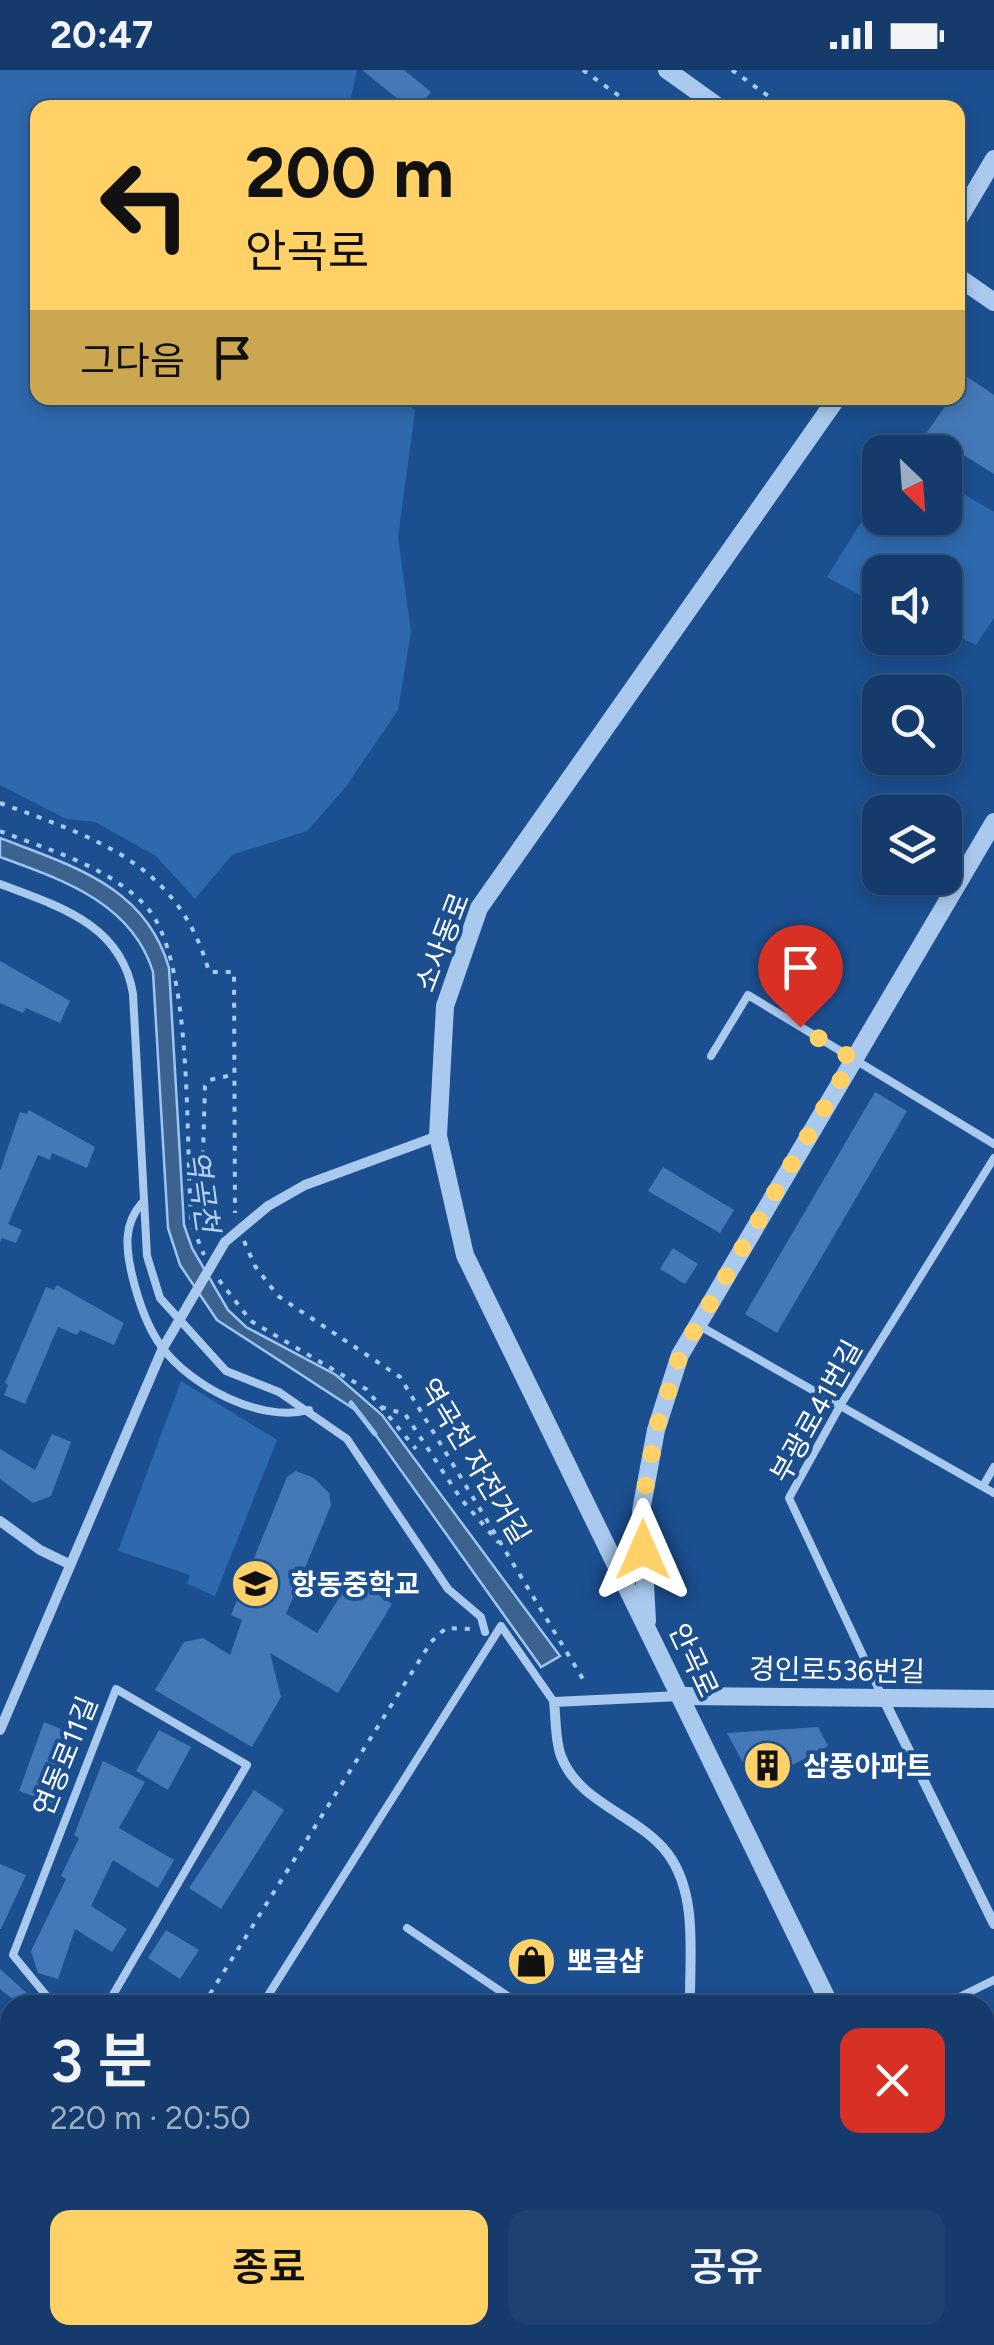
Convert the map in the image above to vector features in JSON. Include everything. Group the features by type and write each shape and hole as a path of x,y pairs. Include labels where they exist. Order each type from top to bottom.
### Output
{"street":[{"path":"668,70 709,100"},
{"path":"965,208 994,158"},
{"path":"965,281 994,302"},
{"name":"소사동로","path":"647,1629 465,1255 438,1136 446,1006 479,908 832,405"},
{"name":"안곡로","path":"825,1995 647,1629 641,1511 656,1430 680,1355 994,822"},
{"path":"0,1730 162,1348 225,1242 242,1223 319,1179 438,1136"},
{"path":"0,1521 40,1550 70,1564"},
{"path":"680,1696 554,1702 561,1756 592,1796 641,1828 668,1855 690,1916 690,1995"},
{"name":"경인로536번길","path":"680,1696 994,1699"},
{"path":"883,1698 994,1924"}],"lane":[{"path":"0,884 84,920 110,940 127,966 133,994 142,1203 149,1270 160,1298 226,1371 266,1386 309,1410 355,1448 448,1589 481,1617 485,1632"},
{"path":"711,1056 748,995 994,1144"},
{"name":"부광로41번길","path":"883,1698 789,1498 840,1406 994,1158"},
{"path":"142,1203 129,1224 127,1250 140,1303 162,1348 190,1374 256,1408 283,1415 309,1410"},
{"path":"698,1325 994,1493"},
{"path":"982,1486 994,1467"},
{"path":"268,1995 500,1626 554,1702"},
{"name":"연동로11길","path":"46,1995 13,1956 116,1690 247,1765 113,1995"},
{"path":"408,1928 506,1995"},
{"path":"964,1995 994,1980"}],"path":[{"path":"584,70 625,100"},
{"path":"732,70 774,100"},
{"path":"0,803 115,849 174,898 192,928 208,972 234,972 232,1190 242,1223"},
{"path":"0,831 110,877 145,904 164,930 178,988 192,1225 205,1256"},
{"path":"190,1202 202,1189 205,1086 210,1080 232,1076"},
{"name":"역곡천 자전거길","path":"243,1239 255,1266 278,1296 400,1377 583,1678"},
{"path":"213,1270 229,1298 251,1321 354,1380 416,1450"},
{"path":"381,1407 405,1414 461,1499 509,1554"},
{"path":"209,1995 437,1633 459,1627 485,1632"}],"shaded area":[{"path":"0,70 357,70 351,100 30,100 30,405 410,405 415,411 398,537 411,632 398,710 345,788 307,831 232,855 195,899 156,856 95,822 66,819 0,785"},
{"path":"962,493 994,512 994,618 976,645 962,638 962,555 862,555 862,596 827,577 862,521 862,535 962,535"},
{"path":"0,838 103,883 143,917 158,940 169,968 184,1225 192,1248 228,1310 246,1327 336,1375 382,1415 560,1656 541,1667 360,1413 217,1320 180,1265 168,1228 153,972 143,948 112,911 92,897 0,857"},
{"path":"181,1381 277,1440 215,1596 187,1584 190,1575 118,1551"}],"building":[{"path":"362,70 404,70 431,92 424,100 399,100"},
{"path":"966,376 994,395 994,474 962,454 962,435 927,432 946,405 965,405"},
{"path":"0,961 70,1001 60,1023 26,1008 23,1013 0,1003"},
{"path":"875,1092 907,1111 777,1333 745,1314"},
{"path":"29,1110 95,1147 87,1168 52,1153 50,1160 38,1155 8,1224 22,1230 16,1243 2,1238 0,1242 0,1171 20,1112 27,1114"},
{"path":"663,1167 734,1210 720,1233 648,1191"},
{"path":"673,1248 698,1264 685,1284 660,1269"},
{"path":"57,1285 124,1323 114,1345 80,1330 77,1335 58,1327 25,1404 4,1395 8,1385 5,1383 46,1287 54,1290"},
{"path":"52,1434 71,1442 51,1496 33,1503 0,1479 0,1449 35,1470"},
{"path":"296,1471 314,1478 329,1493 331,1505 286,1614 317,1633 358,1568 383,1584 377,1594 392,1604 338,1693 270,1653 281,1697 252,1747 155,1690 184,1642 203,1638 230,1655 242,1620 231,1615 287,1477"},
{"path":"44,1722 73,1734 68,1745 76,1748 55,1804 19,1791"},
{"name":"삼풍아파트","path":"818,1727 828,1746 755,1785 727,1733"},
{"path":"159,1730 191,1747 168,1790 136,1771"},
{"path":"103,1761 145,1782 119,1828 174,1860 158,1888 113,1860 91,1906 127,1929 112,1952 75,1929 58,1979 38,1973 31,1951 66,1879 61,1876 79,1838 74,1835"},
{"path":"254,1790 284,1810 221,1909 189,1888"},
{"path":"0,1864 26,1875 1,1929 0,1929"},
{"path":"166,1930 199,1950 180,1979 148,1958"},
{"path":"0,1969 29,1995 8,1995 0,1989"}],"waterway":[{"name":"역곡천","path":"351,1403 375,1434"}],"place":[{"name":"항동중학교","path":"256,1584"},
{"name":"삼풍아파트","path":"768,1766"},
{"name":"뽀글샵","path":"532,1961"}],"route":[{"path":"643,1550 641,1511 656,1430 680,1355 853,1059 800,1027"}]}
